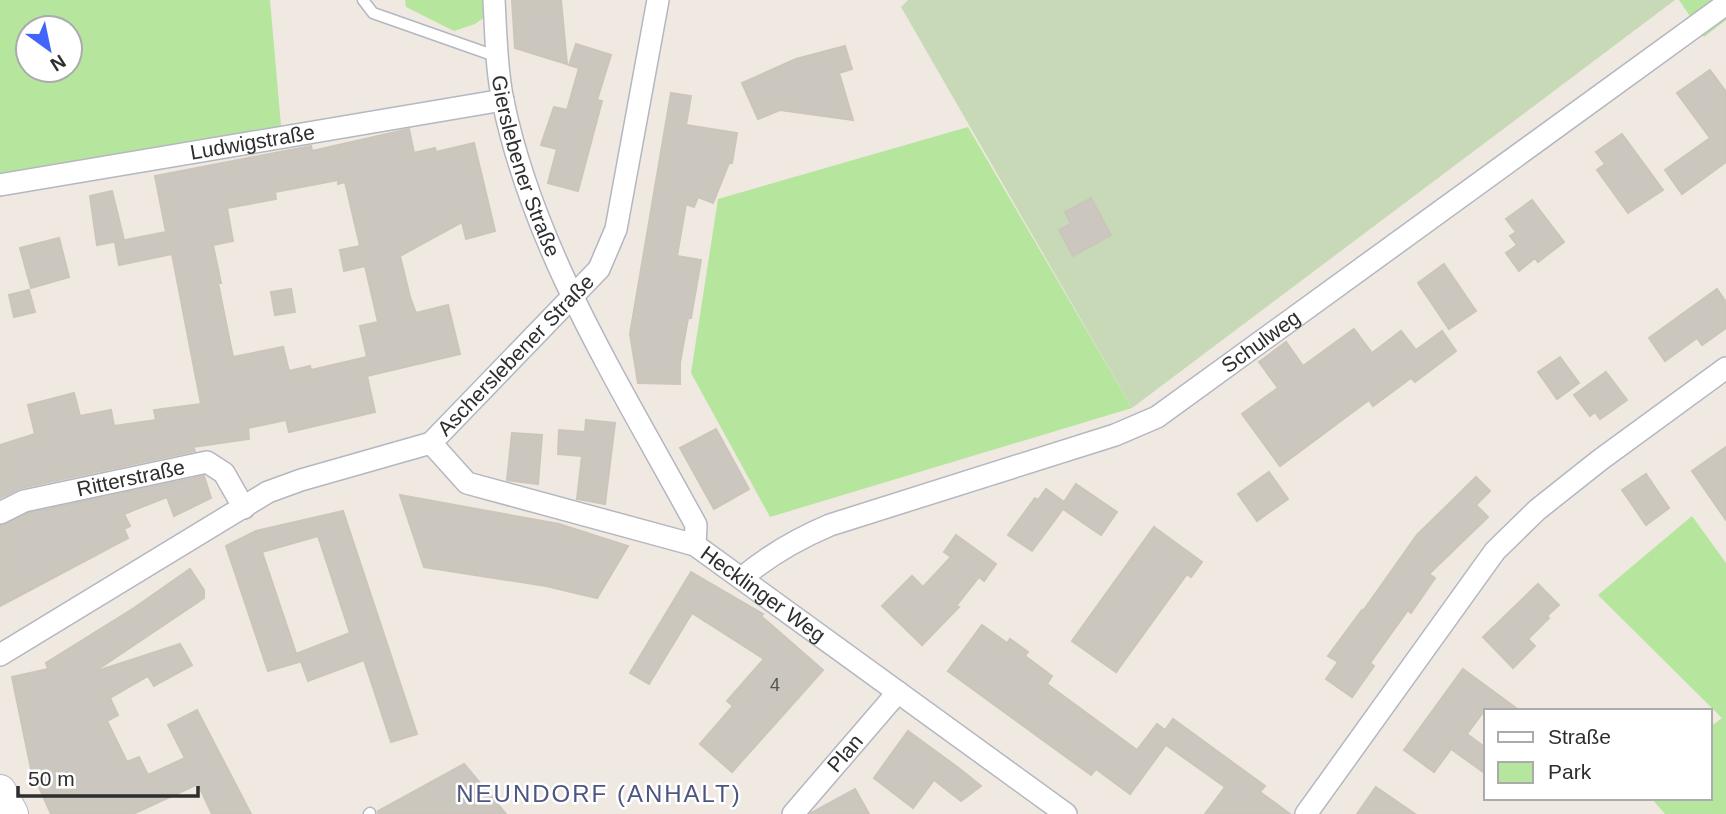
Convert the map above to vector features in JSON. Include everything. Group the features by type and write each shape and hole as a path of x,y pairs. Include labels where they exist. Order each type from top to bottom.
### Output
{"main road":[{"path":"0,791 12,814"}],"street":[{"name":"Gierslebener Straße","path":"494,0 503,100 541,228 573,296 696,525 695,545"},
{"name":"Ascherslebener Straße","path":"0,655 268,492 431,443 598,269 616,229 658,0"},
{"name":"Schulweg","path":"742,578 793,541 830,525 1115,435 1157,417 1726,4"},
{"name":"Ludwigstraße","path":"0,185 503,100"},
{"path":"1306,814 1495,551 1536,510 1726,368"},
{"name":"Hecklinger Weg","path":"431,443 467,483 695,545 1066,814"},
{"name":"Ritterstraße","path":"0,513 24,501 207,462 224,473 244,508"},
{"name":"Plan","path":"793,814 898,692"}],"lane":[{"path":"363,0 373,13 498,57"}],"green space":[{"path":"0,0 270,0 281,126 0,174"},
{"path":"405,0 486,0 488,15 475,24 454,31 406,7"},
{"path":"908,0 1675,0 1132,408 901,7"},
{"path":"1679,0 1726,0 1726,20 1704,37"},
{"path":"968,127 1132,408 770,517 691,373 718,199"},
{"path":"1692,516 1726,563 1726,814 1665,814 1653,800 1712,800 1712,726 1722,718 1598,595"}],"building":[{"path":"512,0 561,0 567,64 515,48"},
{"path":"576,44 611,55 597,100 602,101 578,191 548,183 557,149 541,145 554,107 567,110 579,68 569,65"},
{"path":"845,46 852,69 839,73 853,120 780,110 758,119 742,83 796,59"},
{"path":"1710,70 1726,92 1726,162 1682,194 1665,170 1710,138 1677,93"},
{"path":"671,93 691,96 686,125 737,133 732,163 729,163 713,203 698,197 694,207 686,204 677,256 701,260 680,363 680,384 638,383 630,334"},
{"path":"409,129 414,153 435,148 436,152 474,143 495,231 466,239 462,222 400,256 416,313 448,305 460,354 367,376 375,412 289,432 286,420 248,428 249,439 193,447 195,451 21,488 0,498 0,445 35,434 28,405 74,393 80,416 111,410 114,426 156,420 154,410 201,404 172,254 119,265 115,242 166,232 155,176 311,146 312,151","holes":["338,180 338,184 345,182 360,246 340,250 344,271 365,266 378,322 360,326 367,357 311,370 310,366 289,371 283,347 233,357 213,245 233,241 227,208 276,199 275,192"]},
{"path":"1622,134 1663,190 1628,213 1597,170 1605,164 1596,152"},
{"path":"112,191 124,240 97,245 90,196"},
{"path":"1091,198 1111,235 1073,256 1059,230 1071,224 1065,212"},
{"path":"1532,200 1564,242 1538,262 1535,258 1519,271 1506,253 1517,245 1510,236 1516,232 1506,219"},
{"path":"59,238 69,277 31,288 20,248"},
{"path":"1444,264 1476,311 1449,329 1418,283"},
{"path":"291,289 295,312 275,315 271,292"},
{"path":"1717,289 1726,302 1726,328 1702,345 1697,338 1665,361 1649,338"},
{"path":"29,290 35,312 14,317 9,295"},
{"path":"1354,329 1372,353 1401,331 1416,350 1442,331 1456,351 1415,382 1411,378 1373,406 1369,400 1280,466 1242,414 1278,388 1259,362 1286,342 1303,366"},
{"path":"1560,357 1579,383 1557,399 1538,372"},
{"path":"1606,372 1627,400 1600,419 1595,412 1590,416 1574,395"},
{"path":"586,420 615,423 605,504 577,499 582,456 558,454 559,430 585,432"},
{"path":"716,429 749,489 714,509 680,448"},
{"path":"512,433 542,435 538,484 507,480"},
{"path":"1726,447 1726,520 1692,471"},
{"path":"1269,472 1288,499 1257,521 1238,494"},
{"path":"1646,474 1669,508 1646,525 1622,490"},
{"path":"204,476 211,498 174,516 167,497 124,514 130,526 124,529 128,538 0,606 0,526 28,513"},
{"path":"1476,477 1490,491 1476,505 1488,517 1429,574 1435,578 1411,613 1408,610 1370,663 1374,666 1352,697 1326,679 1338,662 1328,656 1417,535"},
{"path":"1076,484 1117,512 1101,535 1063,509 1032,551 1008,535 1035,498 1038,500 1046,489 1064,502"},
{"path":"400,495 559,524 628,546 597,598 546,586 424,567"},
{"path":"343,511 417,734 391,742 364,660 308,681 298,653 350,633 318,536 262,552 299,662 268,671 226,546 256,531"},
{"path":"1154,527 1202,562 1191,577 1187,574 1116,672 1072,641"},
{"path":"956,535 996,564 984,581 979,577 956,606 959,607 922,645 882,606 912,576 923,587 951,557 944,552"},
{"path":"190,569 204,590 204,598 94,672 180,644 192,665 154,686 148,676 110,698 118,715 107,721 127,762 139,757 148,775 185,758 168,725 197,710 251,814 212,814 198,784 133,814 51,814 31,769 12,677 48,669 46,663"},
{"path":"691,572 763,614 761,616 823,670 732,772 700,744 733,706 727,701 764,659 692,613 649,684 630,673"},
{"path":"1538,584 1559,605 1528,639 1535,646 1513,668 1483,637"},
{"path":"982,625 1007,643 1010,639 1028,652 1025,656 1052,676 1047,684 1137,750 1157,724 1165,730 1173,719 1265,786 1260,792 1290,814 1205,814 1225,787 1166,745 1130,794 1096,769 1091,775 948,671"},
{"path":"1463,669 1517,709 1484,709 1467,734 1484,747 1484,773 1451,749 1434,772 1404,750"},
{"path":"908,731 981,786 961,801 934,780 913,808 874,778"},
{"path":"464,764 506,814 378,814 378,811"},
{"path":"1376,787 1415,814 1357,814"},
{"path":"855,789 869,814 810,814 811,813"}],"district":[{"name":"NEUNDORF (ANHALT)","path":"599,794"}]}
